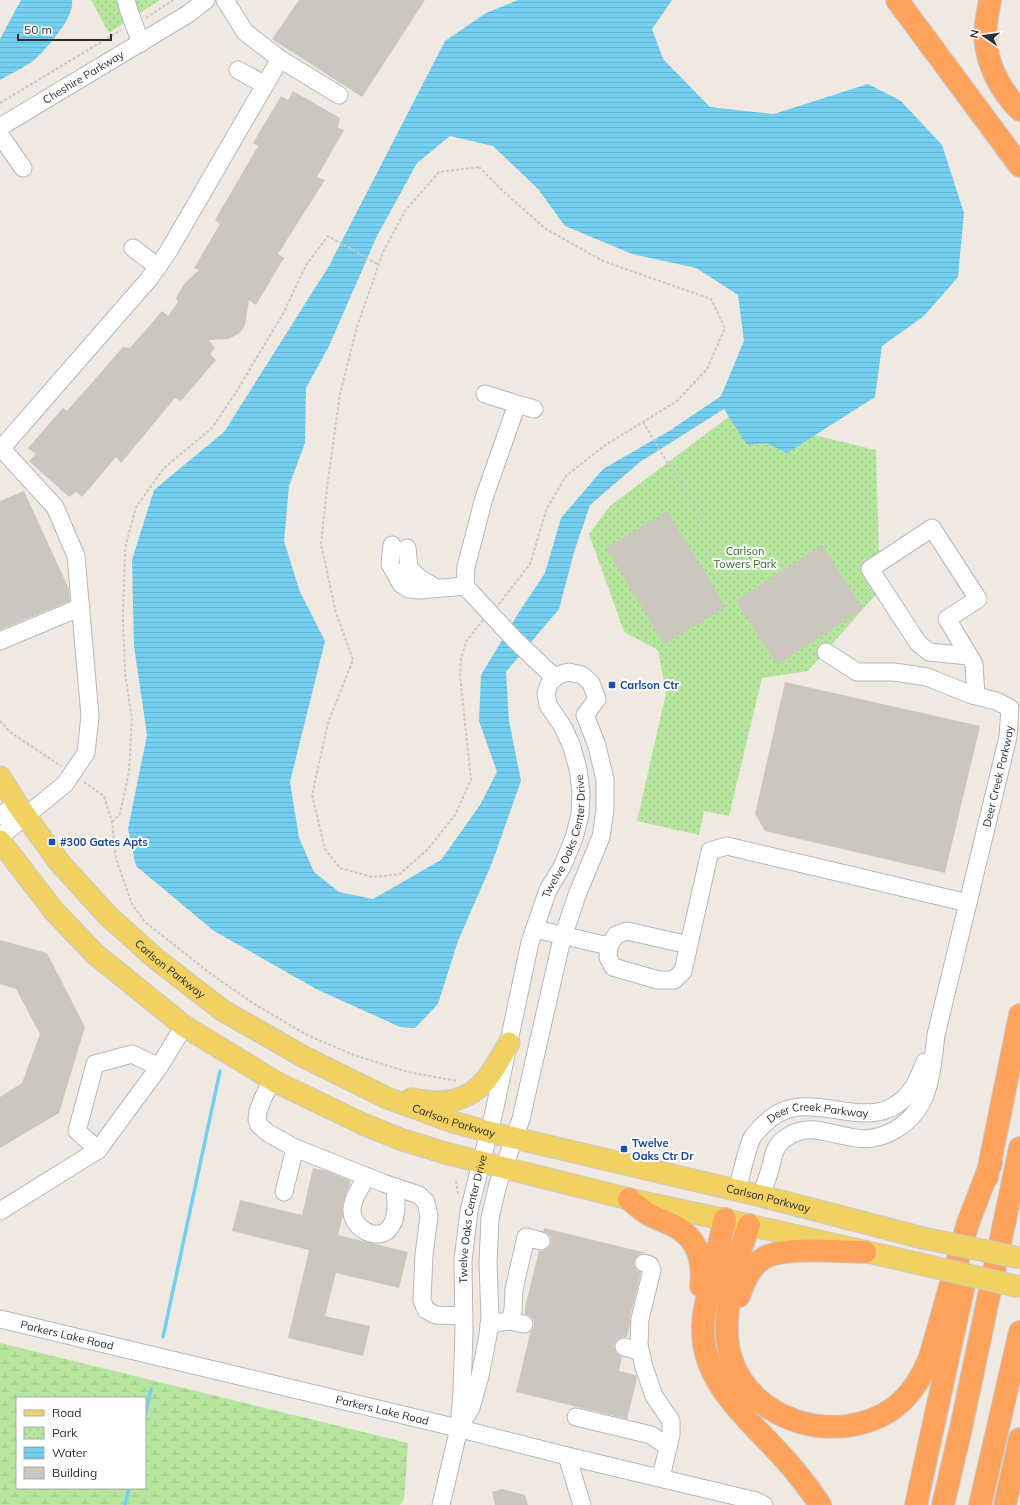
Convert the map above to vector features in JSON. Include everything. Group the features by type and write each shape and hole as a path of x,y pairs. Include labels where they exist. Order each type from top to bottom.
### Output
{"highway":[{"path":"897,0 1020,166"},
{"path":"990,0 985,36 990,64 996,77 1020,110"},
{"path":"916,1505 991,1162 1020,1015"},
{"path":"943,1505 961,1428 1020,1148"},
{"path":"748,1224 728,1305 727,1338 730,1357 736,1373 745,1386 763,1404 780,1415 807,1424 836,1427 859,1424 891,1409 909,1394 924,1371 931,1354 968,1223 991,1162"},
{"path":"629,1199 649,1215 686,1233 697,1248 701,1257 703,1273 701,1290 703,1334 708,1361 715,1377 729,1397 789,1463 807,1485 820,1505"},
{"path":"703,1325 705,1306 725,1219"},
{"path":"727,1338 744,1281 752,1268 764,1258 794,1250 865,1252"},
{"path":"980,1505 1020,1332"},
{"path":"1005,1505 1020,1439"}],"main road":[{"name":"Carlson Parkway","path":"0,777 59,862 108,916 180,978 222,1010 276,1042 387,1098 453,1122 490,1132 761,1196 923,1238 1020,1258"},
{"path":"0,841 54,912 95,954 184,1026 272,1080 364,1124 400,1139 444,1153 629,1199 748,1224 1020,1287"},
{"path":"387,1098 439,1102 470,1095 481,1086 492,1072 509,1043"},
{"name":"Deer Creek Parkway","path":"725,1219 736,1191"},
{"name":"Deer Creek Parkway","path":"748,1224 761,1196"}],"street":[{"path":"126,0 141,43"},
{"name":"Cheshire Parkway","path":"0,127 141,43 188,14 206,0"},
{"path":"225,0 245,32 280,59 339,95"},
{"path":"0,816 22,810 65,784 86,753 90,716 76,556 55,507 1,448 158,267 280,59"},
{"path":"238,70 265,85"},
{"path":"0,135 23,168"},
{"path":"133,248 158,267"},
{"path":"485,394 534,408"},
{"path":"517,404 484,498 466,567 465,586 492,616 554,678 558,675 569,672 582,675 590,683 597,700 585,715 563,726"},
{"path":"969,656 929,652 918,643 870,569 932,528 978,599 947,619 974,664 976,696"},
{"path":"400,546 390,564 401,584 409,589 420,590 465,586"},
{"path":"0,641 81,607"},
{"name":"Deer Creek Parkway","path":"761,1196 776,1150 782,1141 790,1136 801,1131 814,1130 856,1138 870,1138 884,1135 900,1127 919,1110 926,1092 931,1072 936,1035 1008,737 1010,708 996,701 976,696 928,677 894,672 857,672 826,652"},
{"name":"Twelve Oaks Center Drive","path":"441,1505 459,1428 462,1391 464,1316 463,1260 465,1233 469,1211 490,1132 530,942 548,890 563,865 574,838 580,815 581,792 578,769 572,747 563,726 548,705 546,692 550,682 554,678"},
{"name":"Twelve Oaks Center Drive","path":"459,1428 471,1408 485,1353 489,1324 488,1263 490,1218 503,1167 521,1119 564,935 577,895 601,836 605,810 605,780 597,746 585,715"},
{"path":"0,837 22,810"},
{"path":"689,945 627,931 616,935 609,946 608,957 613,967 658,980 674,980 683,971 689,945 710,851 727,846 968,903"},
{"path":"534,929 609,946"},
{"path":"0,1210 98,1150 159,1067 184,1026"},
{"name":"Deer Creek Parkway","path":"736,1191 752,1138 761,1126 779,1112 790,1108 805,1106 853,1113 873,1114 885,1111 895,1106 911,1090 917,1081 936,1035"},
{"path":"98,1150 77,1131 95,1064 132,1054 159,1067"},
{"path":"272,1080 258,1111 257,1120 258,1125 268,1133 295,1148 367,1177 419,1195 426,1202 429,1216 424,1255 422,1300 426,1310 436,1315 464,1316"},
{"path":"284,1192 295,1148"},
{"path":"367,1177 352,1203 352,1210 356,1225 369,1233 376,1234 384,1232 390,1228 396,1212 395,1187"},
{"path":"489,1324 517,1323 513,1310 514,1289 526,1237 541,1241"},
{"path":"644,1263 650,1265 652,1270 640,1319 639,1345 632,1349 644,1367 654,1396 671,1421 671,1435 661,1477"},
{"name":"Parkers Lake Road","path":"0,1319 459,1428 567,1456 661,1477 758,1504"},
{"path":"576,1417 651,1435 668,1447"},
{"path":"567,1456 582,1505"}],"path":[{"path":"0,103 116,32 148,16 173,0"},
{"path":"479,167 505,193 546,229 603,261 711,299 725,328 707,369 677,401 643,422 604,446 566,476 547,508 530,564 499,604 492,616 477,627 466,642 461,659 460,675 471,780 455,815 428,849 400,874 372,877 340,868 325,849 312,795 328,723 353,660 336,613 321,544 340,394 357,327 383,252 405,211 439,172 479,167"},
{"path":"112,822 120,814 129,772 132,719 125,673 123,619 125,548 136,507 164,468 212,428 238,389 284,312 306,266 328,236 379,265"},
{"path":"643,422 704,523"},
{"path":"0,721 10,732 104,796 112,822 116,859 132,904 145,922 211,974 256,1005 307,1035 354,1055 408,1072 458,1081"},
{"path":"581,1362 585,1346"}],"green space":[{"path":"91,0 160,0 109,33"},
{"name":"Carlson Towers Park","path":"731,415 876,450 880,590 808,671 762,678 729,816 704,811 699,835 637,821 666,693 658,650 624,632 589,534 610,506"},
{"path":"0,1343 408,1443 404,1499 400,1505 0,1505"}],"water":[{"path":"21,0 72,0 72,7 59,32 40,54 27,65 0,80 0,39"},
{"path":"518,0 672,0 652,29 663,59 710,107 774,114 868,84 901,101 942,145 964,213 958,277 924,316 882,346 875,397 787,453 766,443 747,445 724,409 640,462 590,505 575,549 559,609 506,672 509,721 521,781 492,863 458,941 438,1004 415,1028 400,1027 318,990 214,931 136,866 128,829 147,735 134,646 132,560 154,490 224,432 329,266 445,41 486,13","holes":["450,136 493,146 538,189 565,226 632,254 696,268 738,295 744,341 721,396 669,431 603,469 561,518 545,573 519,612 481,675 479,721 497,772 480,805 441,860 373,899 339,892 314,872 299,838 290,782 325,641 300,592 284,541 289,486 305,443 306,388 329,346 377,236 417,163"]}],"building":[{"path":"299,0 425,0 362,97 272,39"},
{"path":"293,91 340,118 338,127 344,130 317,177 325,180 278,254 284,258 256,305 249,300 245,325 241,332 229,339 209,340 215,348 210,354 216,360 181,401 175,398 121,463 116,457 82,497 76,492 69,497 29,461 36,454 28,448 63,408 67,411 123,347 130,348 162,311 168,316 178,302 176,298 184,284 199,270 194,268 220,224 215,220 258,146 253,143 281,96 288,100"},
{"path":"24,491 69,589 70,601 0,630 0,501"},
{"path":"667,511 726,607 664,644 606,548"},
{"path":"822,545 863,609 777,665 736,601"},
{"path":"785,682 980,726 945,873 765,831 755,814"},
{"path":"0,940 47,953 85,1027 59,1113 0,1148 0,1097 22,1083 40,1034 16,989 0,984"},
{"path":"313,1168 327,1171 351,1181 343,1203 343,1215 338,1235 408,1252 399,1288 336,1273 325,1316 370,1326 363,1356 288,1338 309,1250 232,1231 240,1200 302,1215"},
{"path":"544,1228 647,1253 638,1255 635,1259 634,1265 641,1273 630,1317 627,1337 622,1337 617,1340 614,1345 617,1354 622,1357 619,1371 636,1375 637,1378 627,1419 516,1392 529,1333 534,1326 534,1321 531,1317 525,1314 525,1307 539,1251 543,1251 548,1248 551,1243 551,1238 543,1231"},
{"path":"502,1489 525,1495 528,1505 495,1505 492,1492"}],"waterway":[{"path":"163,1337 220,1071"},
{"path":"146,1412 151,1389"},
{"path":"125,1505 129,1489"}],"place":[{"name":"Carlson Ctr","path":"612,685"},
{"name":"#300 Gates Apts","path":"52,842"},
{"name":"Twelve Oaks Ctr Dr","path":"624,1149"}]}
